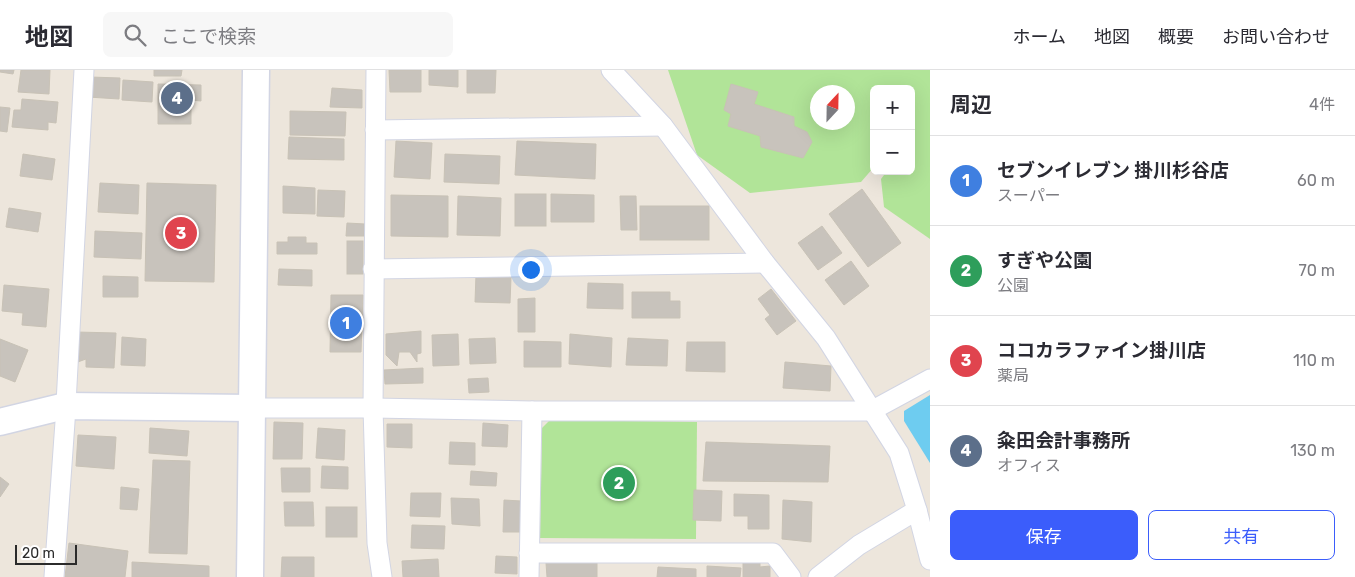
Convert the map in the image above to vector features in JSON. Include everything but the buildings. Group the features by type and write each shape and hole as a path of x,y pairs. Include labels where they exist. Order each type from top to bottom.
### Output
{"street":[{"path":"54,577 66,406 84,70"},
{"path":"250,577 256,70"},
{"path":"376,70 373,408 377,542 382,577"},
{"path":"611,70 663,126 765,263 826,338 899,453 930,560"},
{"path":"375,130 663,126"},
{"path":"373,269 765,263"},
{"path":"0,422 66,406 532,411 871,411 930,379"},
{"path":"529,577 532,411"},
{"path":"818,577 859,545 917,510"},
{"path":"529,553 773,553 791,577"}],"green space":[{"path":"668,70 930,70 930,239 884,207 881,179 884,175 915,175 915,85 870,85 870,172 861,182 750,193 697,155"},
{"path":"550,420 697,422 696,539 540,538 542,428"}],"water":[{"path":"930,395 930,463 904,421 904,411"}],"place":[{"name":"粂田会計事務所","path":"177,98"},
{"name":"ココカラファイン掛川店","path":"181,233"},
{"name":"セブンイレブン 掛川杉谷店","path":"346,323"},
{"name":"すぎや公園","path":"619,483"}]}
